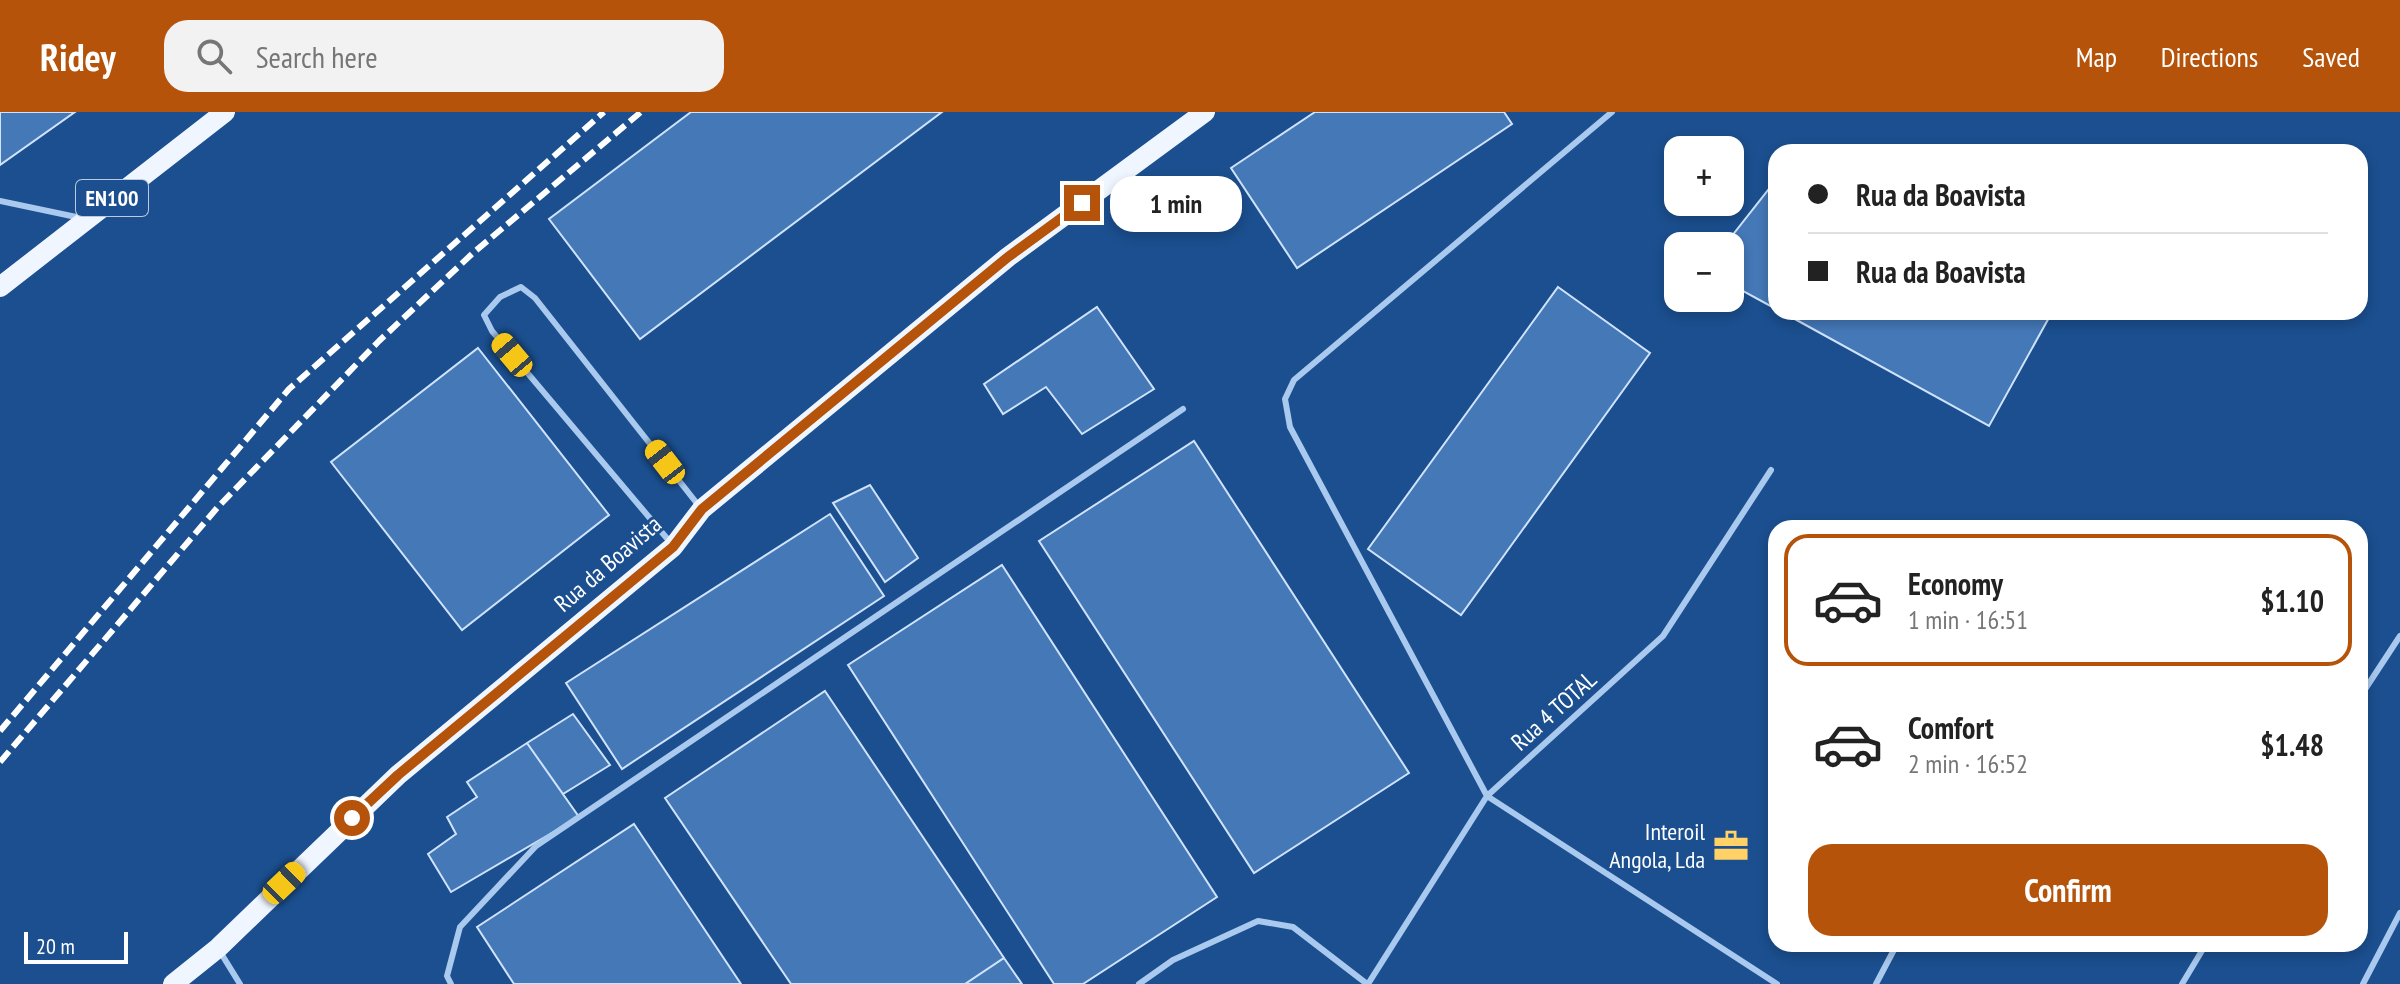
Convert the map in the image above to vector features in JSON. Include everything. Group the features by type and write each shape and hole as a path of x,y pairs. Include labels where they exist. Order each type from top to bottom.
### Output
{"main road":[{"name":"EN100","path":"0,287 225,112"},
{"name":"Rua da Boavista","path":"173,984 218,948 398,775 673,547 702,509 1008,257 1205,112"}],"lane":[{"path":"1612,112 1294,380 1285,399 1290,427 1487,796 1777,984"},
{"path":"0,201 84,219"},
{"path":"673,547 492,331 484,315 500,297 521,287 535,298 702,509"},
{"path":"451,984 447,976 460,927 536,846 1183,409"},
{"name":"Rua 4 TOTAL","path":"1367,984 1487,796 1663,636 1771,470"},
{"path":"2368,685 2400,636"},
{"path":"2363,984 2400,913"},
{"path":"1139,984 1173,960 1258,921 1293,927 1367,984"},
{"path":"218,948 240,984"},
{"path":"1876,984 1893,952"},
{"path":"2182,984 2201,952"}],"building":[{"path":"0,112 75,112 0,165"},
{"path":"691,112 942,112 640,339 549,219"},
{"path":"1315,112 1504,112 1512,124 1297,268 1231,168"},
{"path":"1768,190 1768,305 1744,292 1744,232 1735,232"},
{"path":"1558,287 1650,353 1461,615 1368,549"},
{"path":"1097,307 1154,389 1082,434 1046,387 1003,414 984,384"},
{"path":"1797,320 2048,320 1989,426"},
{"path":"478,348 609,515 462,630 331,462"},
{"path":"1194,441 1409,773 1254,873 1039,541"},
{"path":"870,485 918,558 885,582 833,503"},
{"path":"830,514 884,596 622,769 566,683"},
{"path":"1002,565 1217,897 1083,984 1054,984 848,665"},
{"path":"825,691 1004,958 965,984 791,984 665,798"},
{"path":"573,714 610,765 563,794 527,743"},
{"path":"527,743 579,817 451,892 428,854 456,834 447,817 477,797 467,782"},
{"path":"634,824 741,984 514,984 477,927"},
{"path":"1004,958 1022,984 965,984"}],"railway":[{"path":"0,731 289,389 604,112"},
{"path":"0,762 217,508 379,341 473,253 641,112"}],"place":[{"name":"Interoil Angola, Lda","path":"1731,846"}],"route":[{"path":"352,818 398,775 673,547 702,509 1008,257 1082,203"}]}
